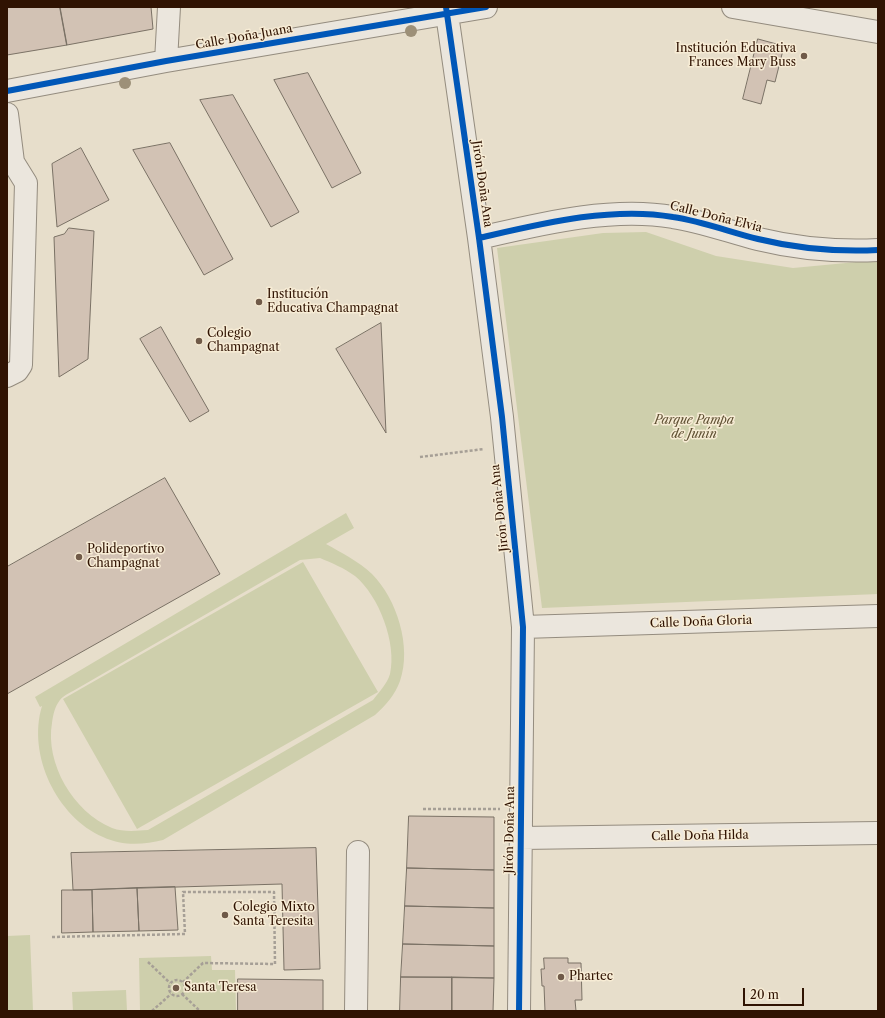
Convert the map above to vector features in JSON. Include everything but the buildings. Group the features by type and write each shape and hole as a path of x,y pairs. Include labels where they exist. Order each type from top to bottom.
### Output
{"street":[{"path":"166,61 169,7"},
{"name":"Calle Doña Juana","path":"7,91 446,11 486,7"},
{"path":"733,7 878,32"},
{"name":"Jirón Doña Ana","path":"446,11 479,238 505,446 523,627 519,1011"},
{"path":"7,114 10,165 26,183 21,365 17,371 7,376"},
{"name":"Calle Doña Elvia","path":"479,238 531,226 595,216 619,213 641,213 674,217 796,247 828,251 878,250"},
{"name":"Calle Doña Gloria","path":"523,627 878,616"},
{"name":"Calle Doña Hilda","path":"521,838 878,833"},
{"path":"356,1011 358,852"}],"path":[{"path":"420,457 505,446"},
{"path":"423,810 521,809"},
{"path":"52,937 185,934 183,892 274,892 275,964 203,963 182,983"},
{"path":"148,962 170,983"},
{"path":"170,983 176,981 182,983"},
{"path":"170,983 170,994"},
{"path":"182,983 184,987 182,994"},
{"path":"170,994 175,996 182,994"},
{"path":"152,1011 170,994"},
{"path":"182,994 200,1011"}],"green space":[{"name":"Parque Pampa de Junín","path":"646,232 716,256 793,268 878,260 878,594 542,608 497,248 603,233"},
{"path":"346,513 354,528 326,544 361,565 381,584 389,596 395,610 403,639 403,668 400,681 390,700 375,715 163,840 148,843 125,843 103,837 87,828 72,815 60,800 50,782 43,764 39,744 38,725 42,706 40,707 35,697","holes":["320,558 355,576 372,595 384,621 391,648 390,674 385,685 373,700 148,830 125,831 112,828 98,821 85,810 74,798 65,784 58,770 53,754 51,738 52,720 58,702 68,694 300,560"]},
{"path":"303,562 378,692 137,829 63,699"},
{"path":"30,935 33,1011 7,1011 7,936"},
{"path":"211,956 212,970 235,970 236,1011 140,1011 139,958"},
{"path":"126,990 127,1011 73,1011 72,992"}],"cycle path":[{"path":"446,7 479,238 502,417 523,627 519,1011"},
{"path":"7,91 166,61 486,7"},
{"path":"479,238 526,227 576,218 600,215 649,214 694,221 758,239 788,245 847,251 878,250"}],"place":[{"name":"Institución Educativa Frances Mary Buss","path":"804,56"},
{"name":"Institución Educativa Champagnat","path":"259,302"},
{"name":"Colegio Champagnat","path":"199,341"},
{"name":"Polideportivo Champagnat","path":"79,557"},
{"name":"Colegio Mixto Santa Teresita","path":"225,915"},
{"name":"Phartec","path":"561,977"},
{"name":"Santa Teresa","path":"176,988"}]}
